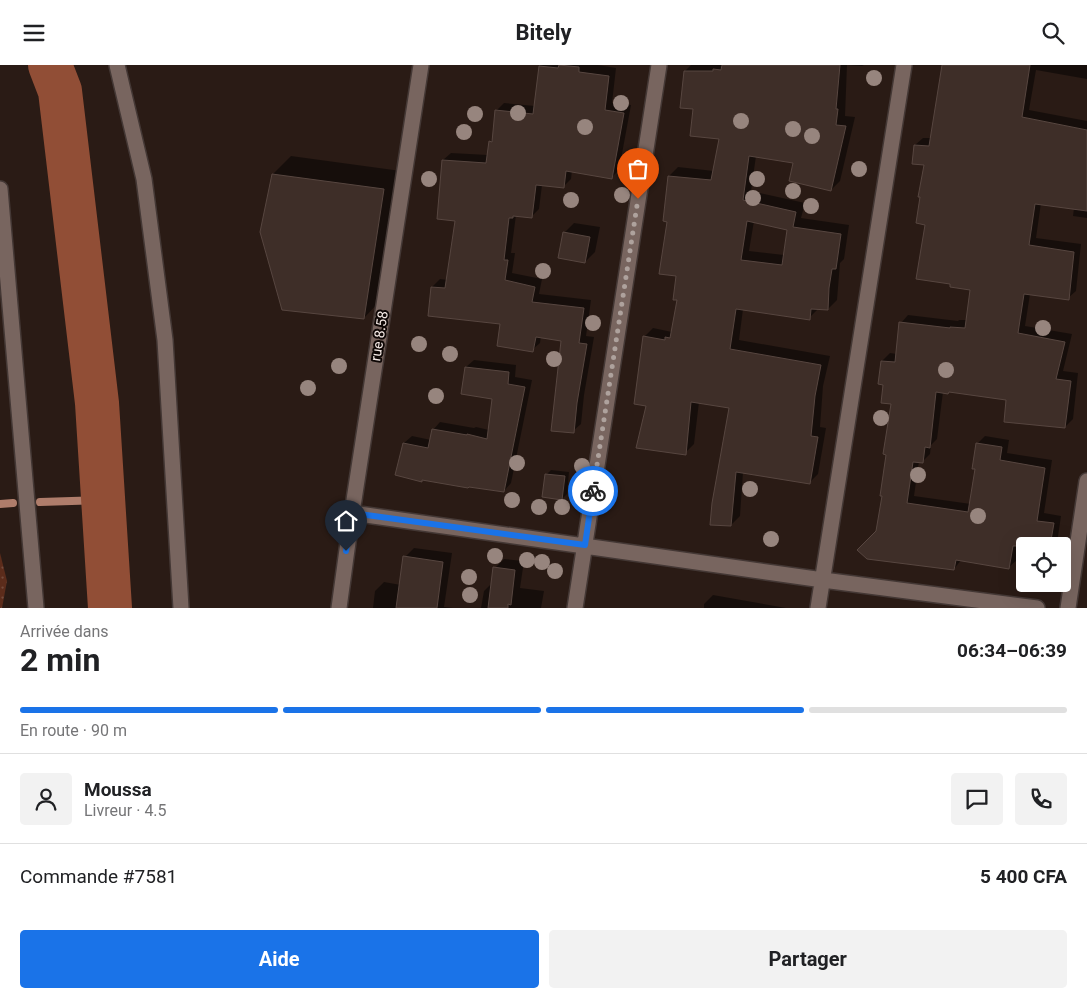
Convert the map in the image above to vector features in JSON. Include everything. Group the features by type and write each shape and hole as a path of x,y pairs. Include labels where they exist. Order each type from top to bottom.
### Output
{"street":[{"path":"117,65 144,179 165,340 181,608"},
{"name":"rue 8.58","path":"339,608 352,513 422,65"},
{"path":"575,608 660,65"},
{"path":"818,608 904,65"},
{"path":"0,189 36,608"},
{"path":"1068,608 1087,481"},
{"path":"352,513 823,580 1037,608"}],"shaded area":[{"path":"0,553 7,581 2,608 0,608"}],"building":[{"path":"559,65 579,67 579,72 609,76 605,110 624,113 612,179 566,171 564,188 536,185 532,218 513,216 513,218 509,218 504,260 508,260 505,280 535,287 532,302 584,308 579,343 587,344 574,433 551,431 561,341 536,337 533,352 497,346 500,324 428,316 431,287 445,288 455,221 437,219 442,160 486,163 489,141 492,142 495,110 533,114 539,66 558,68"},
{"path":"722,65 840,65 836,125 846,126 831,191 789,181 793,163 749,156 743,200 796,212 793,227 841,234 836,269 832,269 828,310 811,309 810,320 736,309 730,349 821,365 815,396 811,436 818,437 810,484 736,472 731,526 710,525 712,503 729,408 691,402 686,455 636,448 646,406 634,404 643,336 665,340 665,337 670,338 677,300 673,300 676,276 659,274 667,222 663,221 668,176 711,180 719,139 690,136 693,109 680,108 684,71 721,70","holes":["747,221 787,230 782,265 741,260"]},
{"path":"942,65 1030,65 1022,117 1087,130 1087,211 1035,204 1029,245 1074,252 1069,300 1024,294 1018,333 1065,342 1056,379 1071,381 1065,428 1004,422 1006,400 936,392 930,448 925,447 923,463 913,462 907,503 968,512 975,469 972,469 976,443 1002,447 1000,460 1045,468 1037,521 1054,523 1052,537 1016,537 1016,546 1013,546 1009,569 956,560 954,570 867,559 857,550 876,531 886,455 883,454 891,404 881,403 883,385 878,384 881,361 895,362 899,322 965,328 970,290 950,287 950,284 916,279 925,225 916,223 920,197 918,197 924,165 912,164 914,145 929,146"},
{"path":"272,174 384,189 364,319 282,310 260,232"},
{"path":"563,232 590,237 585,263 558,258"},
{"path":"465,367 509,372 508,384 525,387 504,492 422,480 422,482 395,475 403,443 428,448 432,429 487,439 492,399 461,394"},
{"path":"545,474 565,476 562,500 542,497"},
{"path":"403,556 443,562 437,608 396,608"},
{"path":"493,567 515,570 511,605 508,604 508,608 488,608"}],"waterway":[{"path":"50,65 60,91 97,403 110,608"},
{"path":"40,502 103,500"},
{"path":"0,504 13,503"}],"way so far":[{"path":"593,491 638,199"}],"route":[{"path":"346,551 352,513 585,545 593,491"}]}
